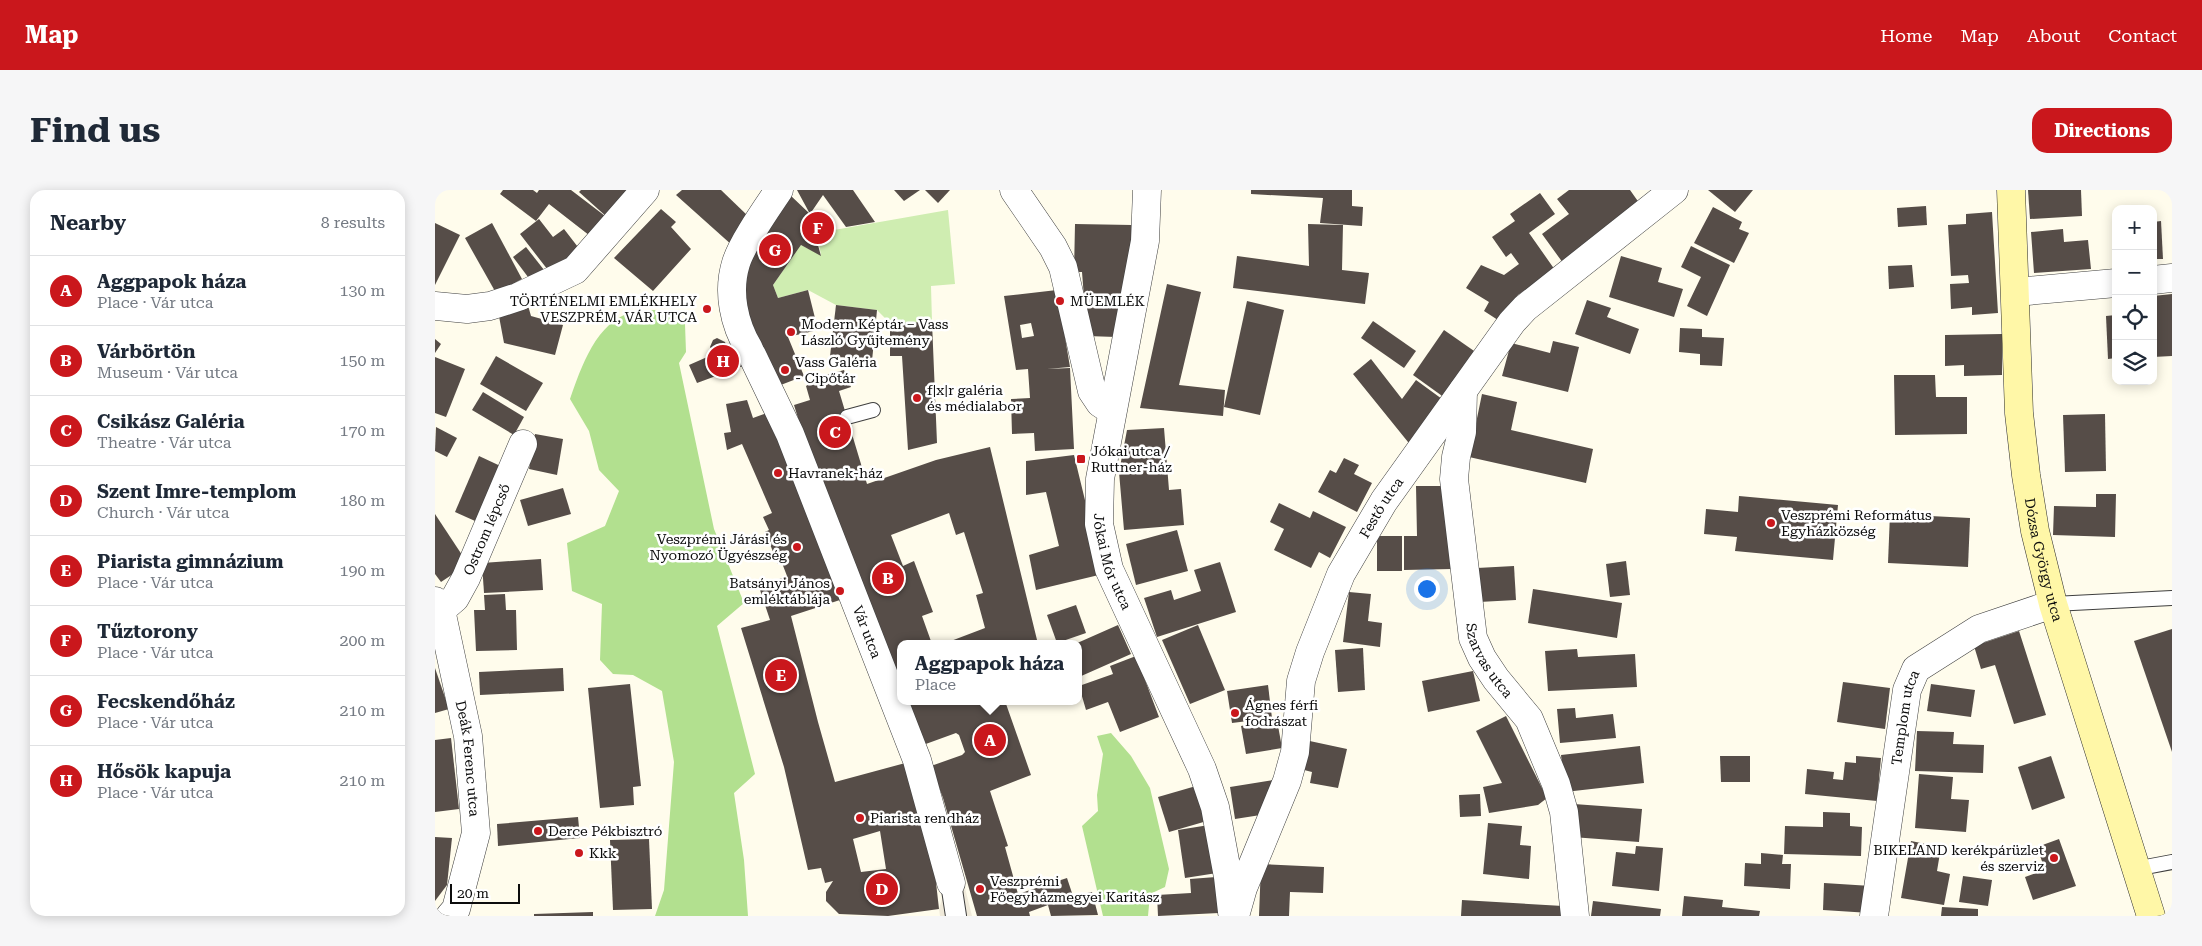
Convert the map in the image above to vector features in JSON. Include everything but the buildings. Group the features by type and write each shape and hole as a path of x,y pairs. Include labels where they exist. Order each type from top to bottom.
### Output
{"main road":[{"name":"Dózsa György utca","path":"2011,190 2019,413 2035,531 2053,604 2151,916"}],"street":[{"path":"435,306 467,309 490,306 518,297 575,270 645,190"},
{"name":"Vár utca","path":"779,190 736,263 733,292 735,315 741,335 796,432 917,760 951,883 956,916"},
{"path":"1014,190 1053,247 1063,267 1091,391 1099,403 1112,411"},
{"name":"Jókai Mór utca","path":"1147,190 1145,241 1100,479 1099,524 1109,569 1202,769 1215,807 1234,916"},
{"name":"Festő utca","path":"1234,916 1243,888 1287,781 1295,752 1301,681 1310,652 1341,574 1384,501 1512,322 1525,308 1675,190"},
{"path":"2157,280 2172,278"},
{"path":"2016,292 2112,283"},
{"name":"Szarvas utca","path":"1463,391 1462,432 1454,479 1473,638 1491,672 1529,719 1556,784 1564,812 1575,916"},
{"name":"Ostrom lépcső","path":"437,608 455,598 466,578 523,444"},
{"name":"Templom utca","path":"1874,916 1907,690 1916,669 1979,629 2053,604"},
{"name":"Deák Ferenc utca","path":"437,608 468,736 476,833 459,914"}],"lane":[{"path":"847,417 873,410"},
{"path":"2053,604 2172,598"},
{"path":"2135,869 2172,862"}],"green space":[{"path":"948,210 955,284 931,286 932,322 890,323 877,310 836,305 808,290 778,298 773,285 801,245 821,255 817,233"},
{"path":"660,310 675,314 685,324 686,352 679,363 714,529 744,603 717,626 755,774 734,793 744,860 748,916 655,916 664,890 674,762 662,691 633,675 613,674 600,660 602,604 572,591 567,543 605,526 619,491 599,470 589,431 570,399 585,360 600,335 609,325 620,317 633,312"},
{"path":"1111,733 1131,756 1150,788 1169,869 1165,887 1150,894 1148,916 1103,916 1082,826 1098,811 1097,795 1103,754 1097,736"}],"shaded area":[{"path":"963,880 972,916 940,916 939,909 946,886"}],"place":[{"name":"Tűztorony","path":"818,228"},
{"name":"Fecskendőház","path":"775,250"},
{"name":"MÜEMLÉK","path":"1060,301"},
{"name":"TÖRTÉNELMI EMLÉKHELY VESZPRÉM, VÁR UTCA","path":"707,309"},
{"name":"Modern Képtár – Vass László Gyűjtemény","path":"791,332"},
{"name":"Hősök kapuja","path":"723,361"},
{"name":"Vass Galéria - Cipőtár","path":"785,370"},
{"name":"f|x|r galéria és médialabor","path":"917,398"},
{"name":"Csikász Galéria","path":"835,432"},
{"name":"Jókai utca / Ruttner-ház","path":"1081,459"},
{"name":"Havranek-ház","path":"778,473"},
{"name":"Veszprémi Református Egyházközség","path":"1771,523"},
{"name":"Veszprémi Járási és Nyomozó Ügyészség","path":"797,547"},
{"name":"Várbörtön","path":"888,578"},
{"name":"Batsányi János emléktáblája","path":"840,591"},
{"name":"Piarista gimnázium","path":"781,675"},
{"name":"Ágnes férfi fodrászat","path":"1235,713"},
{"name":"Aggpapok háza","path":"990,740"},
{"name":"Piarista rendház","path":"860,818"},
{"name":"Derce Pékbisztró","path":"538,831"},
{"name":"Kkk","path":"579,853"},
{"name":"BIKELAND kerékpárüzlet és szerviz","path":"2054,858"},
{"name":"Szent Imre-templom","path":"882,889"},
{"name":"Veszprémi Főegyházmegyei Karitász","path":"980,889"}]}
